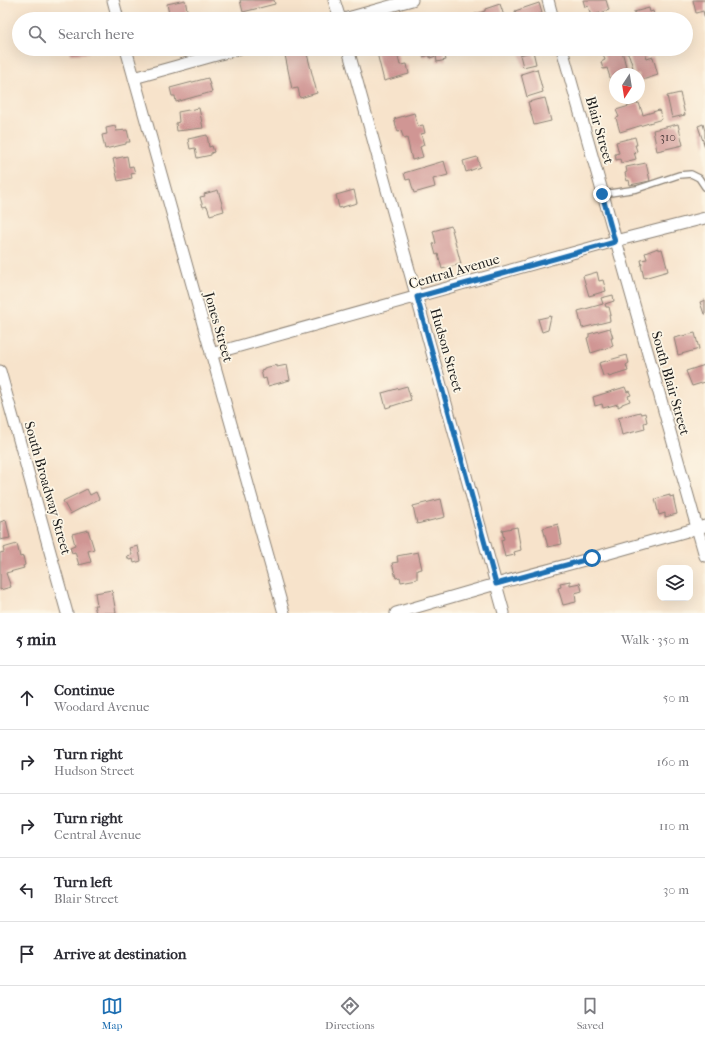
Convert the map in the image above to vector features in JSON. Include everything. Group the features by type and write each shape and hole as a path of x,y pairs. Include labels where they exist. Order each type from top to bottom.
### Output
{"street":[{"path":"113,0 116,12"},
{"path":"334,0 338,12"},
{"path":"369,12 412,0"},
{"path":"548,0 551,12"},
{"name":"Jones Street","path":"128,56 284,613"},
{"path":"134,78 213,56"},
{"name":"Hudson Street","path":"350,56 504,613"},
{"name":"Blair Street","path":"564,56 615,242"},
{"name":"Central Avenue","path":"211,354 705,218"},
{"name":"South Blair Street","path":"615,242 701,527 705,556"},
{"name":"South Broadway Street","path":"0,371 67,613"},
{"path":"396,613 701,527"}],"lane":[{"path":"602,194 637,189 679,175 691,174 699,178 705,187"}],"building":[{"path":"185,0 188,12 169,12 167,4"},
{"path":"240,0 274,0 275,4 243,12"},
{"path":"583,0 606,0 609,10 603,12 590,12 588,6 585,7"},
{"path":"693,0 705,0 705,19 703,11 696,13"},
{"path":"539,3 542,12 515,12"},
{"path":"500,4 503,12 482,12 485,11 485,9"},
{"path":"649,8 650,12 634,12"},
{"path":"285,56 308,56 317,93 300,98 298,88 292,89"},
{"path":"378,56 398,56 400,65 407,64 409,74 384,81"},
{"path":"436,56 445,56 446,60 437,62"},
{"path":"520,56 534,56 536,64 523,67"},
{"path":"604,56 623,56 626,68 609,68 609,74 607,68 603,69 601,62 605,60"},
{"path":"629,56 646,56 647,59 653,57 658,75 645,79 645,68 633,68"},
{"path":"537,69 543,92 527,97 521,74"},
{"path":"208,78 212,92 176,102 175,96 172,96 170,88"},
{"path":"680,93 685,115 672,118 667,96"},
{"path":"545,98 551,121 534,125 528,102"},
{"path":"639,104 643,115 659,110 662,119 620,132 616,118 619,117 616,110"},
{"path":"199,108 203,128 177,131 176,123 179,122 178,112"},
{"path":"414,113 418,126 423,125 425,133 421,134 424,145 420,147 423,157 412,160 407,138 404,139 401,131 398,132 394,119"},
{"path":"678,124 683,145 657,151 653,130"},
{"path":"703,124 705,131 705,147 698,126"},
{"path":"115,126 116,131 127,130 130,142 105,149 102,135 107,134 106,128"},
{"path":"207,135 209,147 212,146 214,152 211,153 211,155 197,158 195,148 190,149 188,139"},
{"path":"635,137 637,151 634,152 636,159 621,163 620,159 616,160 615,154 619,153 616,142"},
{"path":"127,156 129,167 133,166 135,173 131,174 132,178 118,181 113,159"},
{"path":"477,157 480,167 466,172 463,161"},
{"path":"444,161 448,175 433,179 435,187 414,193 410,179 406,180 404,173"},
{"path":"646,163 650,181 630,185 629,180 627,181 625,173 627,172 626,167"},
{"path":"218,190 224,211 210,215 207,206 203,207 200,197 205,196 204,194"},
{"path":"354,190 357,203 339,208 336,195"},
{"path":"451,226 461,264 442,269 438,254 436,255 433,244 436,243 433,231"},
{"path":"658,248 658,250 662,249 668,271 644,278 641,260 647,259 645,253"},
{"path":"597,272 599,281 603,280 606,291 589,296 583,276"},
{"path":"613,295 614,301 605,304 606,307 609,307 611,315 609,315 610,321 582,328 578,311 603,304 601,298"},
{"path":"705,300 705,314 704,314 700,302"},
{"path":"551,316 548,330 542,332 538,319"},
{"path":"610,328 613,338 611,338 613,346 591,353 587,338 589,337 589,334"},
{"path":"695,333 699,349 678,355 674,338"},
{"path":"627,355 629,363 626,365 628,371 609,377 608,375 603,376 599,363"},
{"path":"277,365 277,367 287,365 290,380 268,386 266,378 263,379 261,370"},
{"path":"705,365 705,382 692,386 686,371"},
{"path":"407,386 411,400 386,408 382,393"},
{"path":"625,387 627,392 629,391 631,395 628,396 630,401 618,407 618,404 603,408 602,404 595,406 593,397"},
{"path":"640,412 641,414 645,413 647,422 644,423 645,429 622,435 618,418"},
{"path":"87,489 90,495 96,492 99,499 70,514 63,501"},
{"path":"670,495 670,497 673,496 677,514 665,517 665,513 659,515 655,499"},
{"path":"441,499 445,517 417,524 413,506"},
{"path":"6,520 10,538 0,540 0,522"},
{"path":"558,524 562,544 548,547 543,528"},
{"path":"517,527 521,550 514,552 515,555 505,557 501,540 504,539 502,530"},
{"path":"88,530 94,549 88,551 91,562 79,565 75,552 72,553 70,547 75,545 72,534"},
{"path":"17,544 20,557 23,556 25,565 23,566 24,568 6,573 11,587 0,590 0,553 4,552 3,548"},
{"path":"138,546 141,561 134,563 133,559 129,560 127,556 132,555 130,548"},
{"path":"418,552 422,569 417,570 417,579 401,582 400,577 396,578 392,563 398,562 397,556"},
{"path":"570,581 570,585 580,583 582,591 575,593 576,602 563,605 558,588 561,587 560,583"},
{"path":"112,590 116,613 96,613 94,605 97,605 95,593"}],"route":[{"path":"592,558 496,584 417,297 615,242 602,194"}]}
